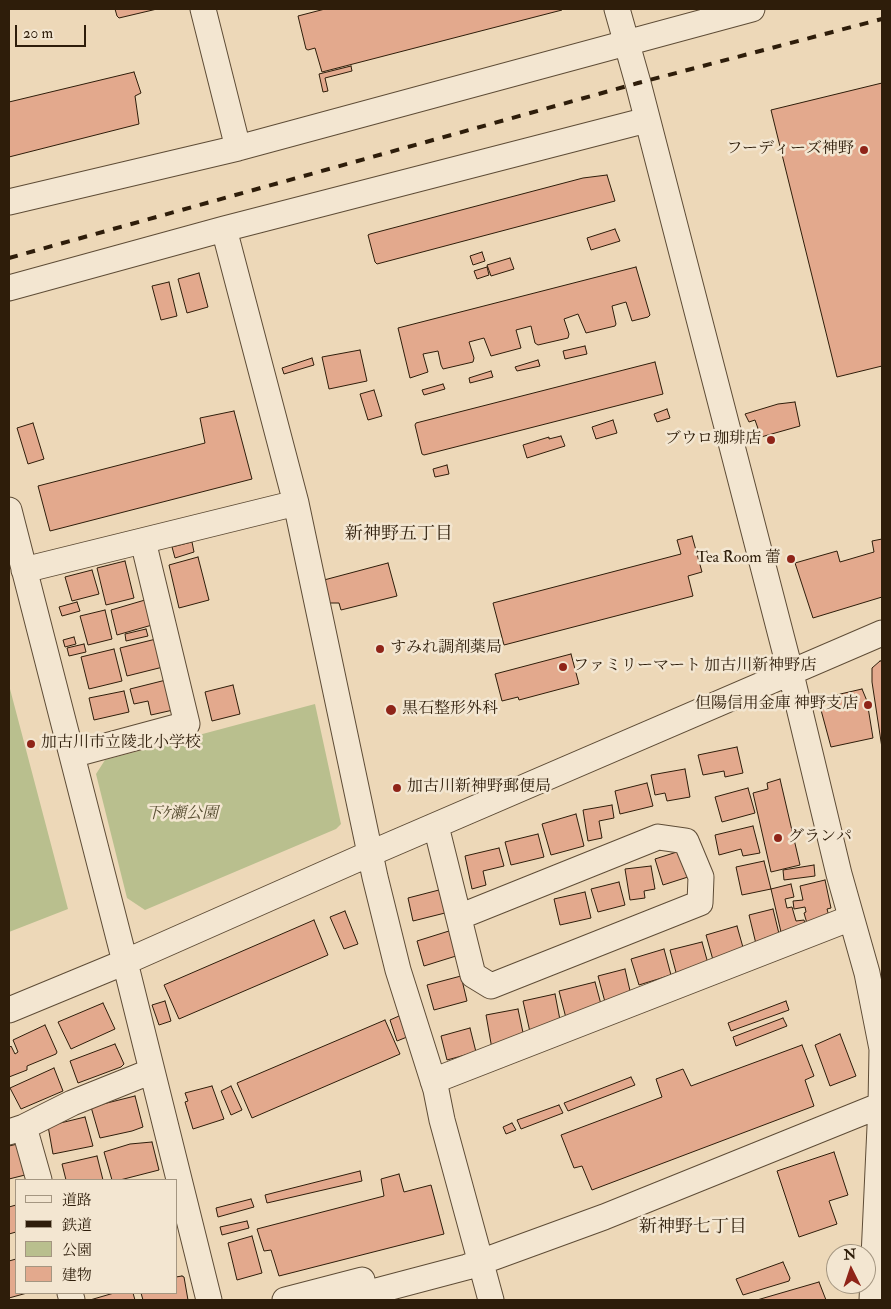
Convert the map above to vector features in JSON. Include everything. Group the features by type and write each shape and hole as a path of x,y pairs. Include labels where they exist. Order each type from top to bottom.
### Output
{"street":[{"path":"203,9 238,148"},
{"path":"616,9 638,83 851,918 874,973 882,1049 872,1300"},
{"path":"9,202 238,148 752,9"},
{"path":"9,288 224,229 647,120"},
{"path":"224,229 296,503 370,854 398,970 433,1081 474,1264 491,1300"},
{"path":"24,570 296,503"},
{"path":"9,510 125,962 209,1300"},
{"path":"72,755 187,724 142,541"},
{"path":"9,1010 125,962 882,633"},
{"path":"436,826 473,975 491,986 700,903 701,877 686,841 658,837 459,917"},
{"path":"433,1081 851,918"},
{"path":"39,1179 16,1130 72,1103 152,1071"},
{"path":"342,1300 474,1264 604,1217 881,1105"},
{"path":"291,1299 463,1254 474,1264"}],"green space":[{"path":"9,690 68,909 9,932"},
{"name":"下ｹ瀬公園","path":"315,704 341,824 336,829 145,910 127,898 96,774 105,760"}],"building":[{"path":"115,9 157,9 119,18"},
{"path":"325,9 562,10 322,72 315,48 306,49 298,16"},
{"path":"351,66 352,71 325,78 328,91 323,92 319,74"},
{"path":"134,72 141,93 135,96 139,124 9,157 9,102"},
{"path":"882,83 882,366 837,377 771,110"},
{"path":"607,175 615,201 377,264 375,262 368,235 370,234 583,178"},
{"path":"615,229 620,241 591,250 587,238"},
{"path":"482,252 485,261 473,265 470,256"},
{"path":"510,258 514,269 491,276 487,265"},
{"path":"487,267 489,275 477,279 474,271"},
{"path":"636,267 650,315 648,317 632,321 626,302 612,306 615,326 586,333 578,314 564,319 569,334 568,338 538,345 535,343 531,326 516,330 521,348 491,356 484,338 469,342 474,358 473,362 443,369 438,351 423,354 428,372 410,378 398,328"},
{"path":"199,273 208,307 187,313 178,279"},
{"path":"169,282 177,316 161,320 152,286"},
{"path":"585,346 587,354 565,359 563,351"},
{"path":"360,350 367,381 329,389 322,357"},
{"path":"312,358 314,365 284,374 282,368"},
{"path":"538,360 540,366 517,371 515,367"},
{"path":"655,362 663,394 422,454 416,423"},
{"path":"491,371 493,377 470,383 469,378"},
{"path":"443,384 445,389 424,395 422,390"},
{"path":"374,390 382,416 368,420 360,394"},
{"path":"795,402 800,426 761,437 755,420 749,422 745,414 778,404"},
{"path":"667,409 670,418 657,422 654,414"},
{"path":"234,411 252,479 50,531 38,486 205,443 200,418"},
{"path":"613,420 617,433 596,439 592,427"},
{"path":"33,423 44,459 28,464 17,428"},
{"path":"561,436 565,446 527,458 523,445 549,437 549,439"},
{"path":"447,465 449,474 435,477 433,469"},
{"path":"692,536 702,572 688,576 693,596 504,645 493,603 681,554 677,540"},
{"path":"882,539 882,597 813,618 795,563 837,551 840,562 874,552 872,541"},
{"path":"192,542 194,552 175,558 172,547"},
{"path":"198,557 209,600 179,608 169,565"},
{"path":"125,561 134,598 106,605 97,568"},
{"path":"388,563 397,596 341,610 339,603 329,603 324,580"},
{"path":"92,570 99,594 72,601 65,577"},
{"path":"145,600 152,625 117,635 111,610"},
{"path":"77,602 80,611 62,616 59,607"},
{"path":"105,610 112,639 88,645 80,616"},
{"path":"146,629 148,636 126,641 125,634"},
{"path":"74,637 76,644 65,647 63,640"},
{"path":"156,639 163,667 127,676 120,648"},
{"path":"84,644 86,652 69,656 67,648"},
{"path":"114,649 122,681 89,689 81,657"},
{"path":"571,654 579,684 519,700 518,697 502,701 495,674"},
{"path":"882,661 882,748 872,682 872,668"},
{"path":"166,680 173,710 151,715 148,701 134,704 130,689"},
{"path":"233,685 240,714 212,721 205,692"},
{"path":"862,689 867,701 873,738 831,747 821,710 835,706 836,695"},
{"path":"124,691 129,712 94,720 89,698"},
{"path":"737,747 743,773 725,777 724,771 703,775 698,755"},
{"path":"685,769 690,797 667,801 665,793 655,795 651,775"},
{"path":"780,779 800,865 771,872 753,793 768,789 767,783"},
{"path":"647,783 653,806 620,814 615,791"},
{"path":"748,788 755,813 722,822 715,797"},
{"path":"612,805 614,818 599,821 602,838 588,841 583,810"},
{"path":"576,814 584,846 551,855 542,824"},
{"path":"753,826 760,853 743,856 741,849 719,855 715,835"},
{"path":"538,834 544,857 511,865 505,842"},
{"path":"499,848 504,866 483,871 486,885 472,889 465,856"},
{"path":"683,850 691,876 663,885 655,859"},
{"path":"764,861 771,889 742,895 736,867"},
{"path":"814,865 815,876 784,880 783,870"},
{"path":"651,866 655,889 644,891 645,898 630,900 625,869"},
{"path":"825,880 831,908 827,909 830,920 808,927 804,913 806,912 805,907 794,909 793,901 803,900 800,886"},
{"path":"619,882 625,905 598,912 591,889"},
{"path":"791,884 794,897 785,899 787,908 792,907 796,921 804,920 806,927 781,932 771,889"},
{"path":"439,890 445,913 413,921 408,898"},
{"path":"585,892 591,918 560,925 554,899"},
{"path":"773,909 781,942 757,948 749,915"},
{"path":"345,911 358,944 344,949 330,917"},
{"path":"314,920 328,955 179,1019 164,985"},
{"path":"737,926 744,951 713,960 706,935"},
{"path":"449,931 456,956 424,966 417,941"},
{"path":"702,942 709,967 677,976 670,950"},
{"path":"664,949 671,975 639,985 631,959"},
{"path":"625,969 631,995 605,1002 598,976"},
{"path":"461,976 467,1001 434,1010 427,985"},
{"path":"595,982 602,1008 566,1018 559,991"},
{"path":"555,994 561,1025 530,1032 523,1001"},
{"path":"165,1001 171,1021 159,1025 152,1005"},
{"path":"786,1001 789,1010 731,1031 728,1023"},
{"path":"103,1003 115,1029 71,1049 58,1022"},
{"path":"518,1009 525,1042 492,1049 486,1015"},
{"path":"399,1016 407,1037 397,1041 390,1020"},
{"path":"783,1018 787,1026 736,1046 733,1037"},
{"path":"385,1020 400,1054 252,1118 237,1083"},
{"path":"45,1025 57,1052 56,1054 27,1066 27,1070 9,1077 9,1048 11,1046 15,1054 18,1052 13,1040"},
{"path":"470,1028 476,1052 447,1060 441,1036"},
{"path":"840,1034 856,1076 830,1086 815,1045"},
{"path":"115,1044 124,1064 121,1067 78,1083 70,1061"},
{"path":"802,1045 814,1076 805,1080 814,1106 592,1190 582,1166 574,1168 561,1135 662,1097 656,1079 683,1069 691,1086"},
{"path":"54,1068 63,1091 21,1109 10,1088"},
{"path":"631,1077 635,1085 568,1111 564,1103"},
{"path":"212,1086 224,1119 193,1129 185,1102 188,1101 185,1093"},
{"path":"231,1086 242,1110 231,1115 221,1091"},
{"path":"135,1096 143,1127 100,1138 91,1107"},
{"path":"559,1105 563,1113 521,1129 517,1120"},
{"path":"85,1117 93,1146 53,1154 48,1126"},
{"path":"512,1123 516,1130 506,1134 503,1127"},
{"path":"152,1142 159,1170 124,1179 112,1179 104,1152 130,1144"},
{"path":"22,1143 29,1174 9,1179 9,1146"},
{"path":"834,1152 848,1195 829,1201 837,1224 799,1237 777,1171"},
{"path":"97,1156 103,1179 66,1179 62,1164"},
{"path":"360,1171 362,1181 267,1203 265,1195"},
{"path":"399,1174 404,1192 431,1185 444,1234 279,1276 271,1250 264,1251 257,1229 384,1196 381,1179"},
{"path":"251,1199 254,1207 218,1217 216,1208"},
{"path":"15,1205 15,1232 9,1234 9,1207"},
{"path":"247,1221 249,1228 222,1235 220,1227"},
{"path":"252,1236 262,1273 237,1280 228,1243"},
{"path":"15,1259 15,1294 23,1294 9,1298 9,1261"},
{"path":"783,1262 790,1278 789,1281 743,1295 736,1279"},
{"path":"178,1277 184,1277 188,1300 143,1300 141,1294 178,1294"},
{"path":"819,1282 826,1300 757,1300"},
{"path":"111,1294 133,1294 135,1300 90,1300"}],"railway":[{"path":"9,258 638,83 882,19"}],"place":[{"name":"フーディーズ神野","path":"864,150"},
{"name":"ブウロ珈琲店","path":"771,440"},
{"name":"Tea Room 蕾","path":"791,559"},
{"name":"すみれ調剤薬局","path":"380,649"},
{"name":"ファミリーマート 加古川新神野店","path":"563,667"},
{"name":"但陽信用金庫 神野支店","path":"868,705"},
{"name":"黒石整形外科","path":"391,710"},
{"name":"加古川市立陵北小学校","path":"31,744"},
{"name":"加古川新神野郵便局","path":"397,788"},
{"name":"グランパ","path":"778,838"}],"district":[{"name":"新神野五丁目","path":"399,535"},
{"name":"新神野七丁目","path":"693,1228"}]}
